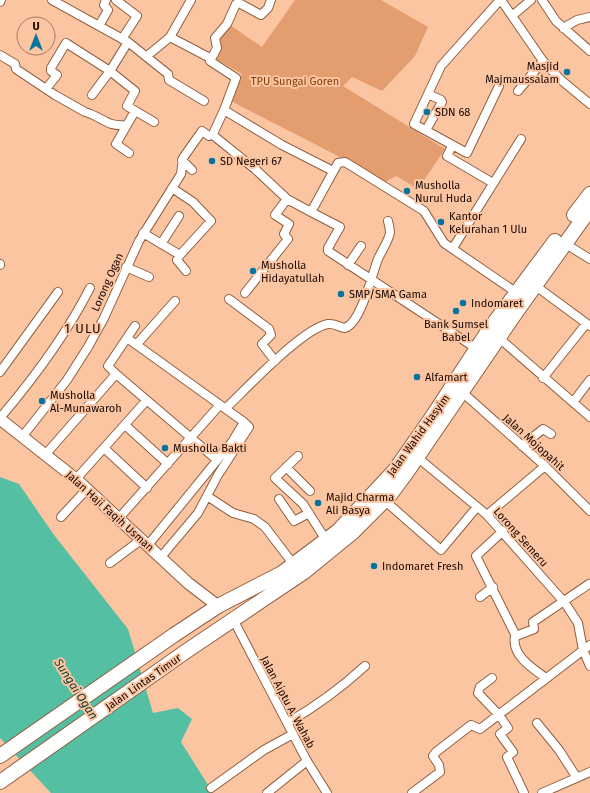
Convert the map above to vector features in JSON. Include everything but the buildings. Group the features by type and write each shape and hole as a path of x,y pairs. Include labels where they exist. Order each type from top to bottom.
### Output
{"highway":[{"name":"Jalan Wahid Hasyim","path":"174,635 218,606 294,565 326,540 384,500 417,458 499,338 530,282 590,194"},
{"name":"Jalan Wahid Hasyim","path":"188,650 304,572 345,540 517,293 530,282 564,243 590,209"},
{"name":"Jalan Lintas Timur","path":"0,756 174,635"},
{"name":"Jalan Lintas Timur","path":"0,782 188,650"}],"street":[{"path":"52,0 125,40 168,74 169,80 204,101"},
{"path":"99,26 108,10 104,6 106,0"},
{"path":"92,95 117,60 137,16 116,0"},
{"path":"147,56 170,38 191,0"},
{"path":"210,58 217,48 216,38 227,24 236,4 239,3 261,15 268,8 270,0"},
{"path":"499,86 469,152 464,153 414,123 440,66 500,0 543,61 561,80 590,104"},
{"path":"512,16 531,0"},
{"path":"542,0 556,21 590,51"},
{"path":"563,28 577,20 590,17"},
{"path":"170,38 210,58 210,62 236,78 213,134"},
{"path":"46,89 57,75 50,68 65,44 110,70 134,90 126,105 154,122"},
{"path":"0,55 15,64 16,69 85,112 91,113 113,126 126,125"},
{"path":"518,91 543,61"},
{"path":"426,130 442,102 441,100 428,94"},
{"path":"224,110 282,145 333,171"},
{"path":"129,153 116,144 135,111"},
{"path":"192,170 182,160 202,131 209,136 213,134"},
{"path":"213,134 255,169 287,199 340,227 328,250 348,266 477,349"},
{"path":"453,248 521,139"},
{"path":"452,146 448,156 494,183"},
{"name":"Lorong Ogan","path":"22,437 67,380 88,347 104,318 126,267 143,233 181,174 182,160"},
{"path":"311,212 339,162 345,162 422,209 427,214 441,239 517,293"},
{"path":"172,188 193,202 211,220 177,260 186,271"},
{"path":"245,293 288,239 284,234 289,224 275,216 287,199"},
{"path":"161,244 179,216"},
{"path":"119,518 190,438 302,338 322,326 333,324 344,328 349,327 359,311 389,234 388,221"},
{"path":"143,233 180,255"},
{"path":"564,243 590,259"},
{"path":"348,266 361,246"},
{"path":"126,267 149,278"},
{"path":"530,282 588,325 544,378"},
{"path":"0,418 42,366 70,324 90,288"},
{"path":"0,372 58,292"},
{"path":"229,299 268,329 271,335 262,344 275,361"},
{"path":"138,344 175,301"},
{"path":"135,326 107,367 217,460"},
{"path":"127,338 138,344 222,408 244,422 235,444 207,496 185,530 161,557"},
{"path":"499,338 544,378 574,401 590,417"},
{"path":"45,455 116,374"},
{"path":"574,401 590,380"},
{"name":"Jalan Mojopahit","path":"462,392 545,466 590,510"},
{"path":"76,479 146,401"},
{"name":"Jalan Haji Faqih Usman","path":"0,418 87,488 161,557 218,606"},
{"path":"125,425 168,464"},
{"path":"522,446 543,429 551,434"},
{"path":"110,562 145,542 217,460 235,444"},
{"path":"104,448 147,488"},
{"path":"298,456 276,478 298,498 326,540"},
{"name":"Lorong Semeru","path":"417,458 487,515 503,531 564,601 578,623 587,648 590,666"},
{"path":"487,515 545,466"},
{"path":"286,467 310,491"},
{"path":"61,517 87,488"},
{"path":"207,496 233,513 254,519 265,526 294,565"},
{"path":"279,499 294,521 309,513"},
{"path":"384,500 441,550 477,507"},
{"path":"503,531 476,556 493,587 515,636 513,644 517,653 546,678"},
{"path":"515,636 534,630 534,622 589,584"},
{"path":"480,597 493,587"},
{"name":"Jalan Aiptu A. Wahab","path":"233,619 286,723 327,793"},
{"path":"412,793 440,772 434,756 436,752 471,725 473,724 479,729 587,648"},
{"path":"286,723 319,704 322,699 365,666"},
{"path":"492,678 480,687 478,692 499,715 508,728 500,734 513,752 507,756 524,793"},
{"path":"537,723 559,750 577,778"},
{"path":"211,788 264,750 293,734"},
{"path":"267,793 307,761"},
{"path":"542,793 590,772"}],"green space":[{"name":"TPU Sungai Goren","path":"295,0 381,0 428,27 415,56 382,91 352,77 343,86 445,149 418,189 396,176 385,182 231,101 242,74 208,54 230,25 262,47"}],"water":[{"name":"Sungai Ogan","path":"0,477 19,484 54,535 128,629 153,713 178,708 192,719 181,742 213,793 51,793 0,738"}],"place":[{"name":"Masjid Majmaussalam","path":"567,72"},
{"name":"SDN 68","path":"427,112"},
{"name":"SD Negeri 67","path":"212,161"},
{"name":"Musholla Nurul Huda","path":"407,191"},
{"name":"Kantor Kelurahan 1 Ulu","path":"441,222"},
{"name":"Musholla Hidayatullah","path":"253,271"},
{"name":"SMP/SMA Gama","path":"341,294"},
{"name":"Indomaret","path":"463,303"},
{"name":"Bank Sumsel Babel","path":"456,311"},
{"name":"Alfamart","path":"417,377"},
{"name":"Musholla Al-Munawaroh","path":"42,401"},
{"name":"Musholla Bakti","path":"165,448"},
{"name":"Majid Charma Ali Basya","path":"318,503"},
{"name":"Indomaret Fresh","path":"374,566"}],"district":[{"name":"1 ULU","path":"83,328"}]}
